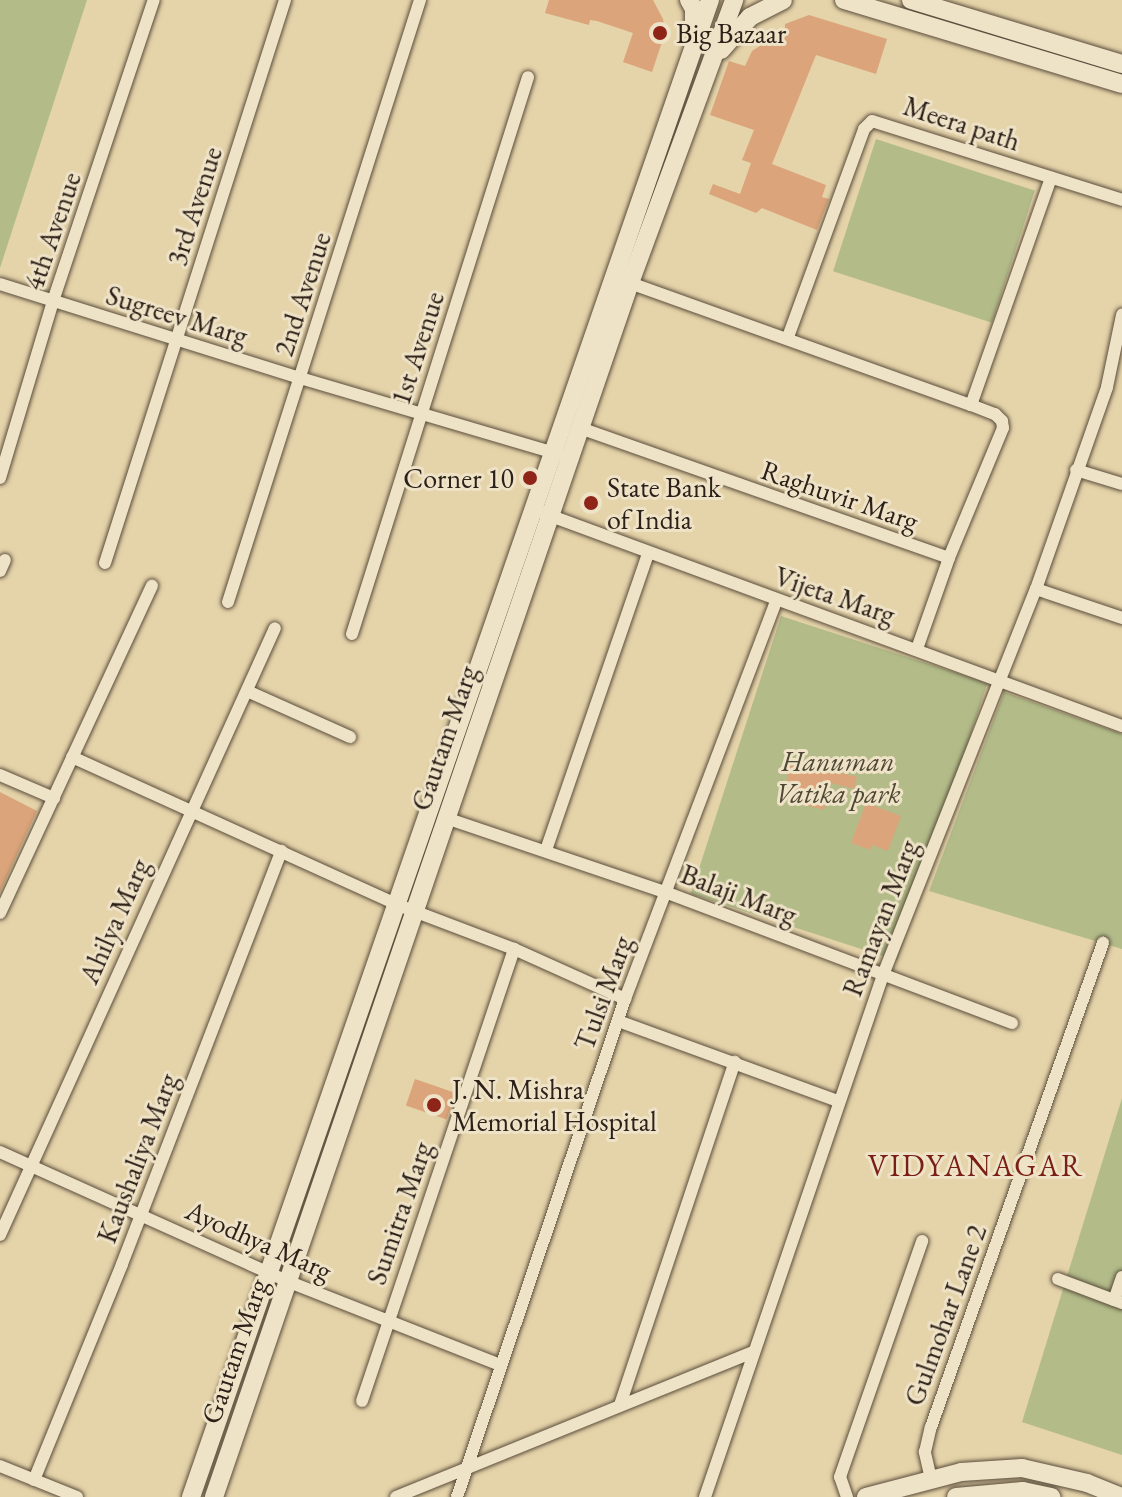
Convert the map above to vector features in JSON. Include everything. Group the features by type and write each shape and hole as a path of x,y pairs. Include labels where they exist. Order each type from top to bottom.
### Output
{"street":[{"name":"4th Avenue","path":"0,478 53,301 154,0"},
{"name":"3rd Avenue","path":"105,563 285,0"},
{"name":"2nd Avenue","path":"228,602 420,0"},
{"path":"689,0 694,9 694,50"},
{"name":"Gautam Marg","path":"191,1497 278,1277 406,908 562,455 710,0"},
{"name":"Gautam Marg","path":"562,455 580,428 734,0"},
{"path":"714,58 750,17 783,0"},
{"path":"911,0 1122,64"},
{"path":"851,1 1122,84"},
{"name":"1st Avenue","path":"352,634 528,77"},
{"name":"Meera path","path":"788,337 864,129 872,121 1122,200"},
{"path":"971,405 1051,178"},
{"path":"630,283 788,337 995,414 1003,428 949,558 917,649"},
{"name":"Sugreev Marg","path":"0,284 175,340 562,455"},
{"name":"Ramayan Marg","path":"705,1497 883,975 1036,589 1076,470 1116,370 1122,315"},
{"name":"Raghuvir Marg","path":"580,428 949,558"},
{"path":"1076,470 1122,484"},
{"name":"Gautam Marg","path":"406,908 446,818 541,513"},
{"name":"Vijeta Marg","path":"541,513 776,601 999,678 1122,726"},
{"path":"546,850 648,553"},
{"path":"0,913 152,586"},
{"path":"1036,589 1122,618"},
{"name":"Tulsi Marg","path":"457,1497 625,999 776,601"},
{"name":"Ahilya Marg","path":"0,1235 189,811 275,628"},
{"path":"247,691 350,737"},
{"path":"72,757 406,908 514,949 625,999"},
{"path":"0,775 54,798"},
{"name":"Balaji Marg","path":"446,818 665,892 1012,1023"},
{"name":"Kaushaliya Marg","path":"34,1480 142,1213 281,851"},
{"name":"Gulmohar Lane 2","path":"931,1479 925,1452 931,1427 1103,943"},
{"name":"Sumitra Marg","path":"362,1401 514,949"},
{"path":"618,1021 838,1101"},
{"path":"620,1405 735,1062"},
{"name":"Ayodhya Marg","path":"0,1152 142,1213 278,1277 500,1365"},
{"path":"847,1497 840,1477 922,1241"},
{"name":"Gautam Marg","path":"214,1497 278,1277"},
{"path":"1058,1279 1118,1302 1122,1277"},
{"path":"396,1497 465,1472 753,1352"},
{"path":"0,1466 77,1497"},
{"path":"868,1497 961,1472 1022,1468 1087,1483 1121,1495"},
{"path":"956,1497 1023,1491 1051,1497"}],"green space":[{"path":"0,0 87,0 0,268"},
{"path":"876,139 1035,191 992,323 833,271"},
{"name":"Hanuman Vatika park","path":"781,616 987,683 897,961 691,894"},
{"path":"1004,692 1122,734 1122,949 929,891"},
{"path":"1122,1098 1122,1455 1022,1422"}],"building":[{"path":"549,0 653,0 663,19 665,33 652,72 623,62 633,33 597,21 590,20 589,25 545,13"},
{"path":"809,15 887,39 876,74 816,55 772,164 826,185 822,197 829,199 817,230 762,208 756,213 709,194 713,184 740,194 751,163 742,160 754,130 710,115 729,61 745,66 752,51 785,30 785,24"},
{"path":"792,759 832,764 834,771 857,777 854,789 831,783 824,810 782,799"},
{"path":"0,792 37,811 0,892"},
{"path":"866,803 901,816 888,851 872,845 870,850 851,843"},
{"path":"415,1079 456,1093 447,1119 406,1105"}],"place":[{"name":"Big Bazaar","path":"660,33"},
{"name":"Corner 10","path":"530,478"},
{"name":"State Bank of India","path":"591,503"},
{"name":"J. N. Mishra Memorial Hospital","path":"434,1105"}],"district":[{"name":"VIDYANAGAR","path":"976,1166"}]}
